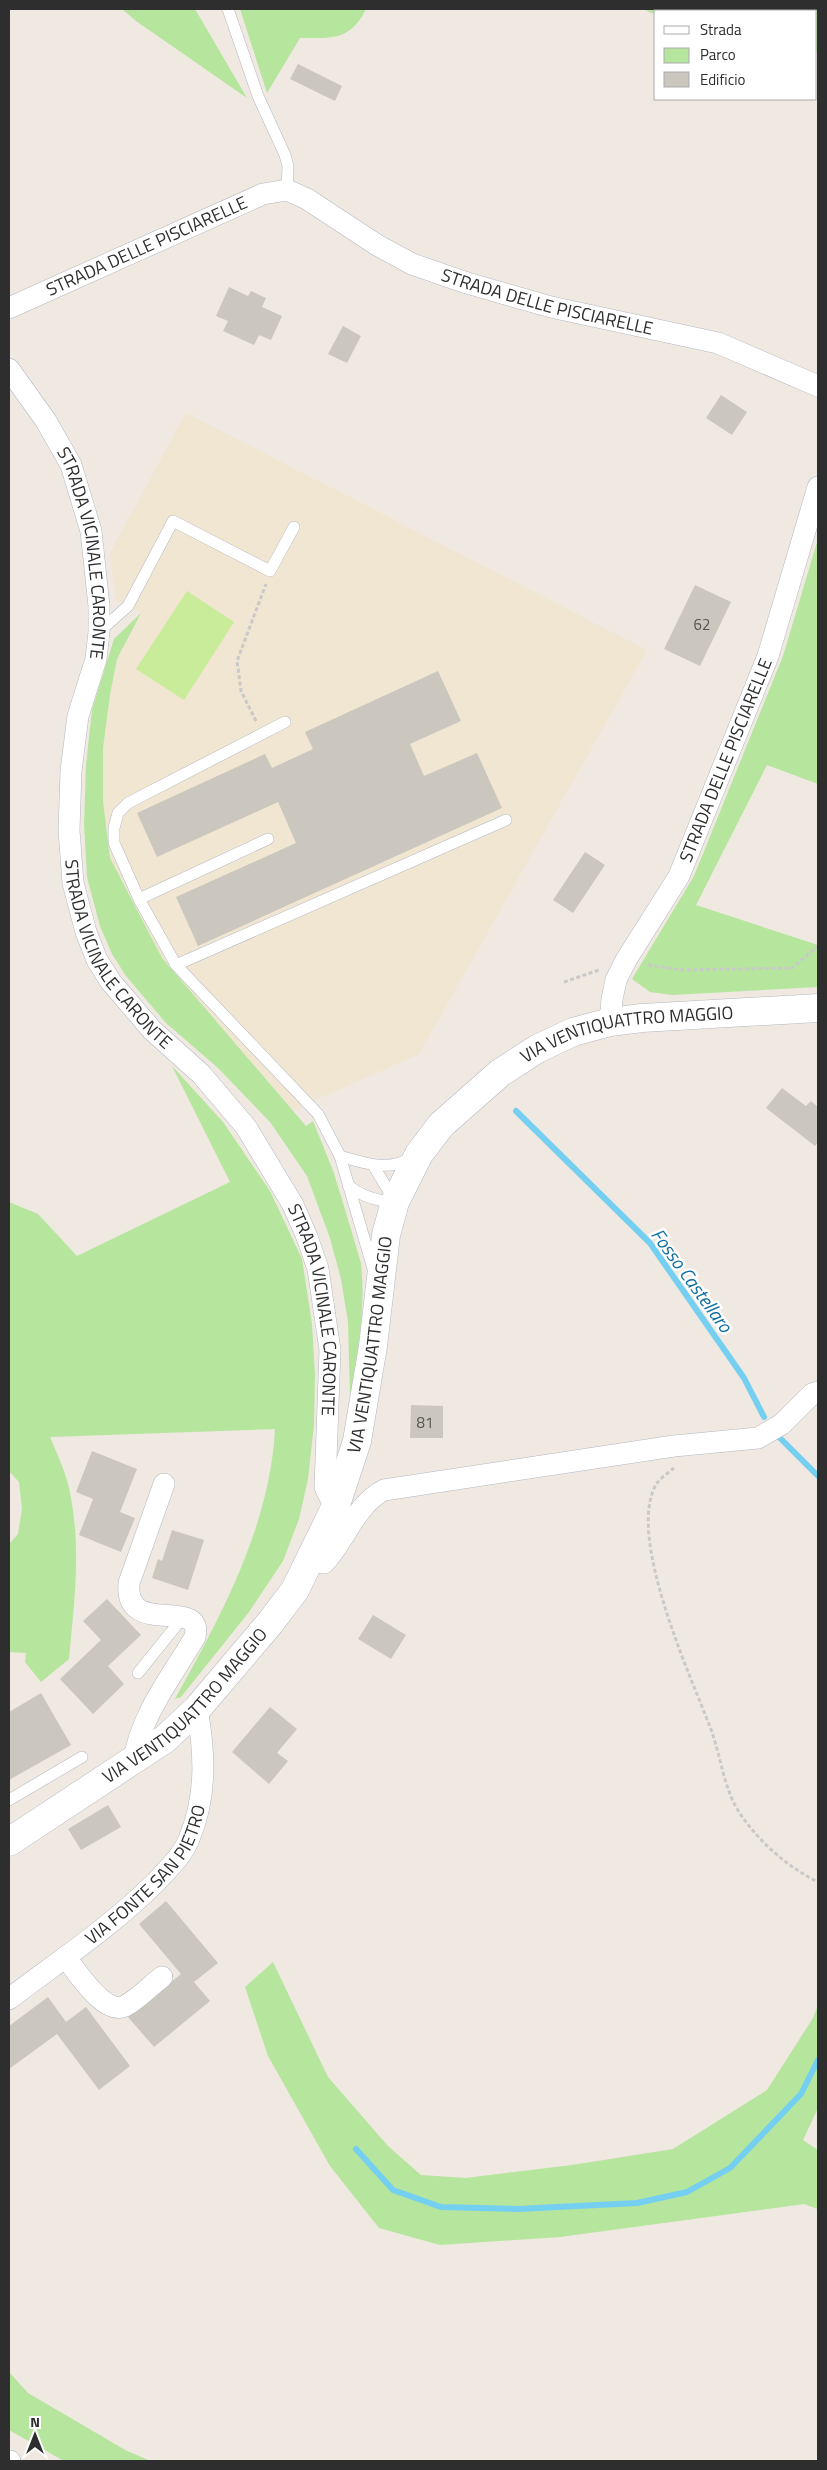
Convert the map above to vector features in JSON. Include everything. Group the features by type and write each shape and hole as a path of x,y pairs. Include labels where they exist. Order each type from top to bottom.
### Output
{"main road":[{"name":"VIA VENTIQUATTRO MAGGIO","path":"9,1842 165,1739 197,1709 270,1623 295,1590 335,1508 357,1441 381,1291 386,1235 395,1202 419,1154 441,1125 500,1073 537,1049 573,1032 610,1022 682,1015 818,1008"}],"street":[{"name":"STRADA DELLE PISCIARELLE","path":"9,308 263,194 287,190 308,199 377,245 412,264 551,308 718,343 818,386"},
{"name":"STRADA VICINALE CARONTE","path":"9,369 46,421 71,465 90,532 99,606 99,632 96,659 78,716 71,771 69,830 73,883 86,932 97,960 111,982 152,1030 201,1074 246,1127 293,1205 308,1237 318,1269 330,1350 325,1487 335,1508"},
{"name":"STRADA DELLE PISCIARELLE","path":"610,1022 616,980 626,960 678,876 768,656 817,491"},
{"path":"309,1561 324,1562 336,1550 361,1510 372,1497 384,1490 694,1445 758,1438 782,1424 812,1394 818,1392"},
{"path":"134,1761 136,1739 195,1637 197,1629 193,1621 186,1617 149,1614 132,1603 128,1593 129,1583 164,1484"},
{"name":"VIA FONTE SAN PIETRO","path":"9,1999 125,1912 172,1864 189,1841 199,1808 204,1769 203,1742 197,1709"},
{"path":"65,1957 94,1993 107,2005 115,2008 124,2006 162,1977"}],"lane":[{"path":"228,9 258,96 285,155 288,166 287,190"},
{"path":"99,632 128,606 173,521 270,571 294,527"},
{"path":"286,722 128,802 118,813 114,828 114,843 139,899 176,965 318,1114 340,1156 381,1291"},
{"path":"176,965 506,820"},
{"path":"139,899 268,839"},
{"path":"340,1156 372,1165 399,1165 419,1154"},
{"path":"372,1165 395,1202"},
{"path":"348,1185 357,1193 378,1201 395,1202"},
{"path":"138,1673 180,1621 186,1617"},
{"path":"9,1800 82,1757"}],"path":[{"path":"263,733 241,691 237,661 270,571"},
{"path":"564,982 626,960 682,970 792,968 818,946"},
{"path":"694,1445 694,1451 690,1458 671,1470 657,1483 649,1509 654,1563 669,1622 719,1750 728,1788 738,1811 768,1848 802,1874 818,1882"}],"shaded area":[{"path":"186,413 647,650 419,1054 293,1110 162,958 110,858 103,802 103,748 117,659 141,613 116,600 110,553"}],"green space":[{"path":"122,9 195,9 247,98 136,21"},
{"path":"240,9 366,9 353,27 339,36 300,38 267,93"},
{"path":"643,9 818,9 818,52 817,10 654,10 654,14"},
{"path":"818,539 818,784 767,765 696,905 818,945 818,987 672,995 650,992 632,979 694,876 783,656"},
{"path":"187,591 234,622 184,700 136,669"},
{"path":"141,613 117,659 103,748 103,801 110,858 162,958 306,1126 313,1121 334,1173 361,1263 362,1313 350,1396 348,1322 341,1279 330,1238 307,1176 270,1122 218,1068 166,1023 126,976 112,954 100,926 87,877 84,824 86,765 92,710 114,639"},
{"path":"172,1066 223,1122 270,1191 302,1259 312,1324 315,1374 314,1425 308,1479 299,1519 283,1561 249,1612 181,1697 175,1699 226,1603 253,1535 264,1500 271,1465 275,1429 50,1437 68,1482 76,1538 76,1578 69,1659 41,1682 25,1662 26,1653 9,1652 9,1544 18,1534 22,1509 19,1482 9,1471 9,1202 38,1214 77,1256 230,1182"},
{"path":"273,1962 328,2077 388,2146 421,2175 466,2178 572,2165 673,2149 767,2090 813,2018 818,2005 818,2108 803,2140 818,2150 818,2209 804,2204 560,2237 440,2245 379,2228 330,2166 268,2056 245,1987"},
{"path":"9,2372 28,2393 127,2451 151,2461 64,2461 9,2430"}],"building":[{"path":"298,64 342,86 335,101 290,79"},
{"path":"229,287 248,296 251,291 266,298 262,307 282,316 271,340 259,335 254,345 223,331 228,321 216,316"},
{"path":"343,326 361,336 347,363 328,354"},
{"path":"721,395 747,412 732,435 706,418"},
{"path":"695,585 731,602 700,666 664,649"},
{"path":"438,671 461,721 410,744 424,776 477,753 502,808 198,946 176,897 296,843 278,802 157,857 137,813 265,754 272,768 313,749 305,732"},
{"path":"585,852 605,865 573,913 553,900"},
{"path":"782,1088 806,1106 811,1101 818,1107 818,1142 815,1146 766,1108"},
{"path":"411,1405 443,1406 443,1438 410,1438"},
{"path":"92,1451 137,1469 120,1512 135,1518 121,1552 79,1535 93,1499 76,1492"},
{"path":"172,1530 204,1540 188,1590 152,1578 158,1559 162,1561"},
{"path":"107,1599 141,1635 108,1666 124,1684 93,1714 60,1679 101,1640 83,1621"},
{"path":"373,1615 406,1635 391,1659 358,1639"},
{"path":"41,1693 71,1745 9,1780 9,1712"},
{"path":"270,1707 297,1729 277,1753 288,1761 269,1784 232,1752"},
{"path":"108,1805 121,1827 81,1850 68,1829"},
{"path":"166,1901 218,1963 194,1982 210,2001 154,2047 128,2017 181,1974 139,1924"},
{"path":"48,1997 66,2022 86,2007 130,2066 99,2090 57,2034 9,2069 9,2026"}],"waterway":[{"name":"Fosso Castellaro","path":"516,1111 650,1243 744,1378 764,1417"},
{"name":"Fosso Castellaro","path":"780,1438 818,1476"},
{"path":"356,2149 393,2190 441,2207 518,2209 637,2203 687,2192 730,2168 801,2094 818,2060"}]}
